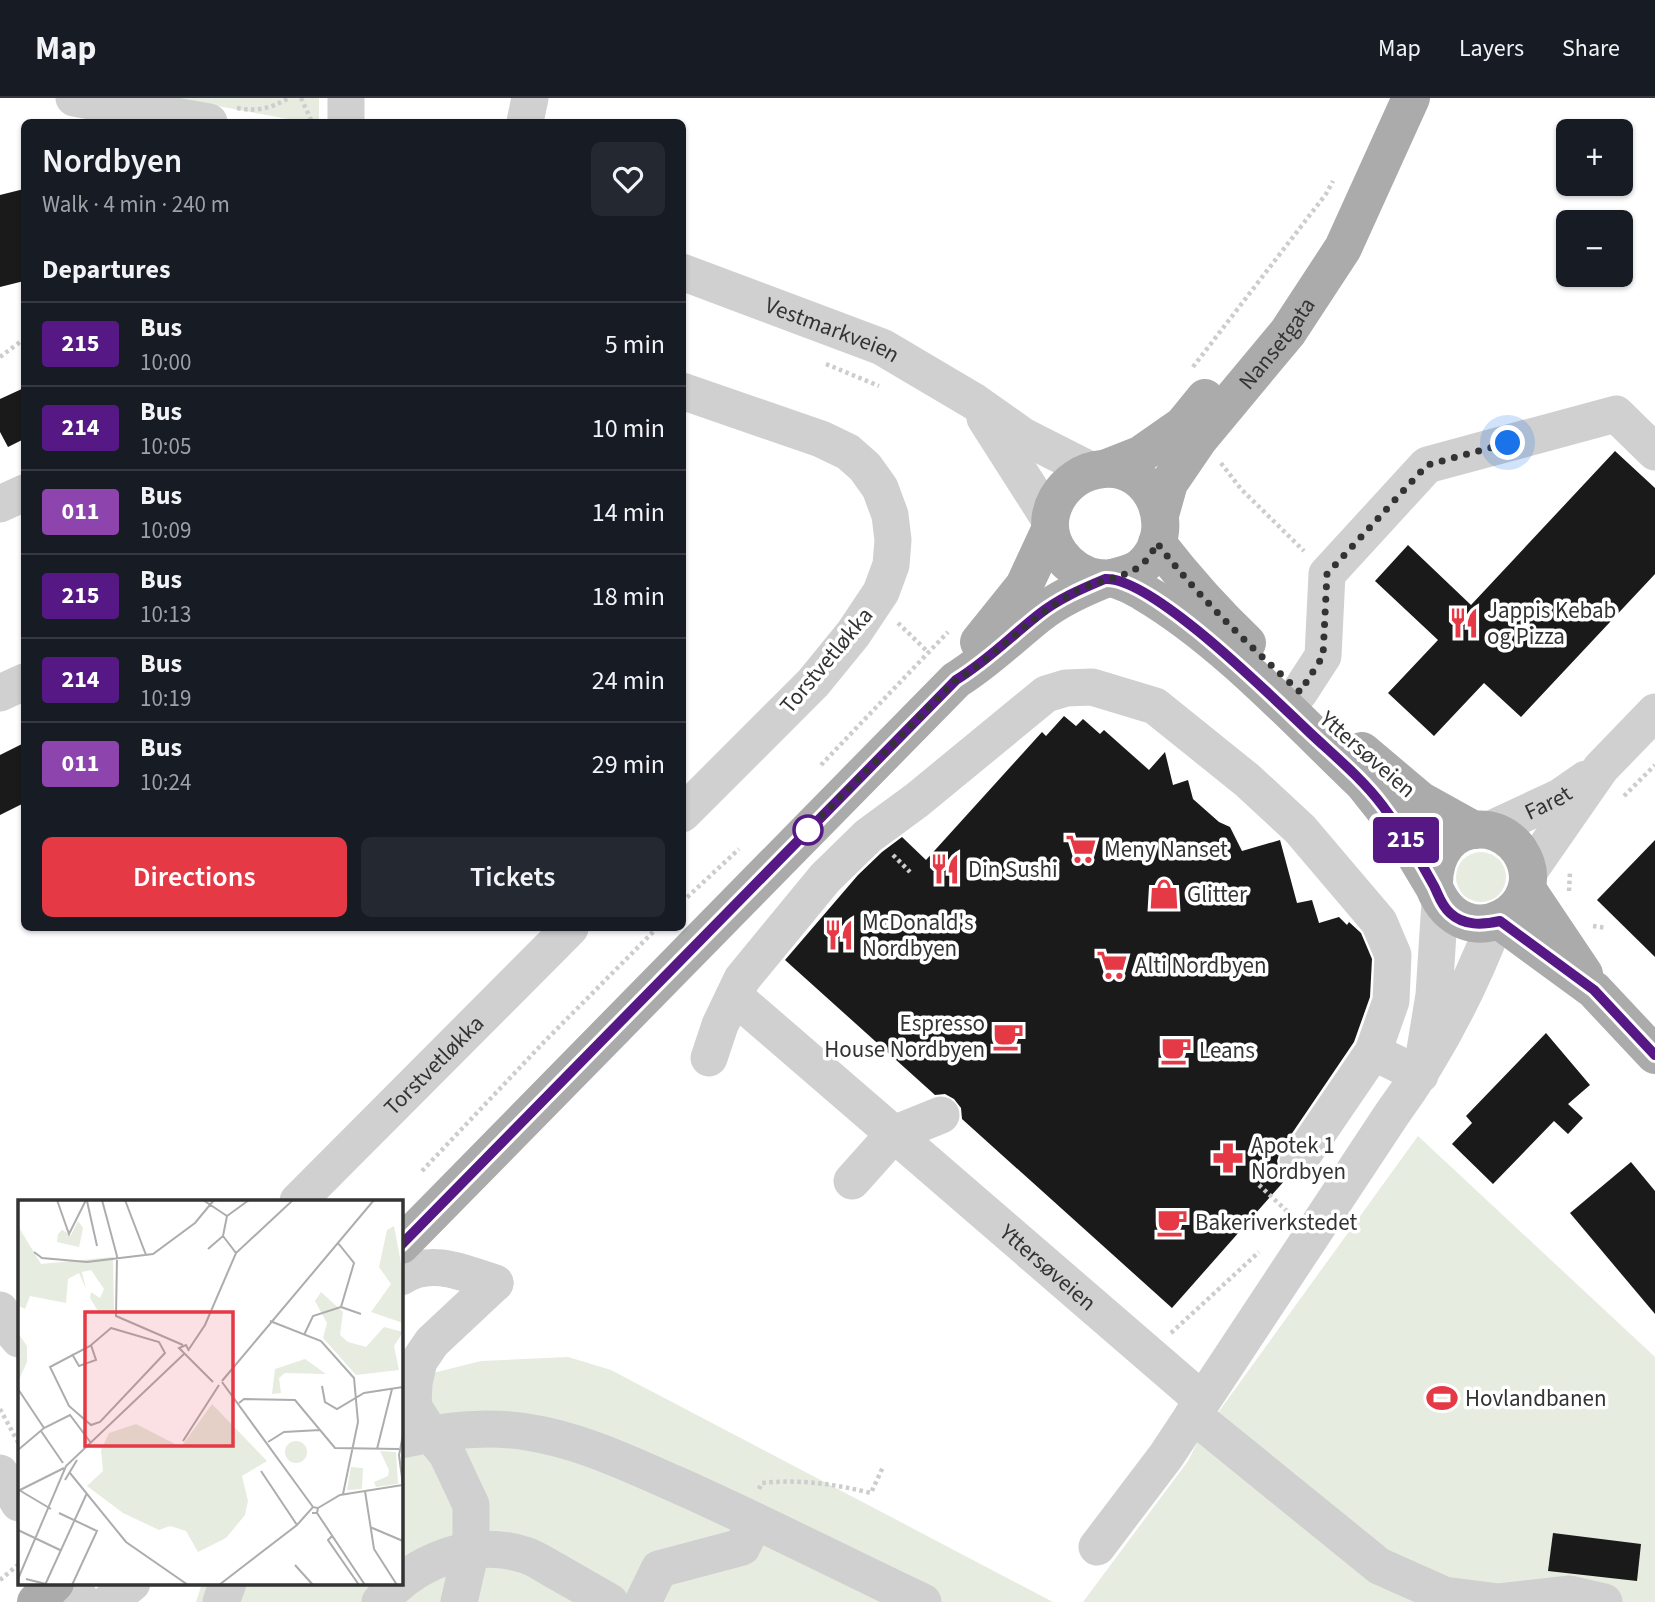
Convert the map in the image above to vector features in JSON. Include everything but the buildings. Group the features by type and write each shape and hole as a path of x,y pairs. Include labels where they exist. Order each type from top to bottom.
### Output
{"main road":[{"name":"Nansetgata","path":"1159,529 1169,483 1199,439 1288,332 1343,248 1411,98"},
{"name":"Nansetgata","path":"1099,469 1140,455 1183,425 1268,321 1383,162"},
{"path":"402,1244 956,680 983,664 1037,616 1061,600 1141,567 1152,555 1159,529 1156,501 1139,479 1124,471 1099,469 1074,478 1062,489 1054,504 1037,563 1024,586 972,651 956,680"},
{"path":"1050,525 1058,551 1068,564 1081,573 1109,578"},
{"name":"Yttersøveien","path":"1159,529 1186,580 1222,620 1399,784 1420,800 1482,830"},
{"name":"Yttersøveien","path":"1109,578 1142,591 1179,616 1238,665 1363,783 1398,827 1437,894"},
{"path":"1527,881 1520,904 1498,922 1480,925 1464,922 1450,914 1437,894 1434,871 1438,856 1450,841 1460,834 1482,830 1504,836 1516,845 1524,858 1527,881 1594,990 1655,1055"},
{"path":"1498,922 1594,990"},
{"path":"36,1602 54,1584"}],"street":[{"path":"74,98 192,119"},
{"path":"346,98 346,119"},
{"path":"526,119 530,98"},
{"name":"Vestmarkveien","path":"686,273 882,346 975,402 1023,436 1099,469"},
{"name":"Torstvetløkka","path":"686,392 821,439 848,452 880,488 890,515 893,540 891,565 875,601 853,634 813,683 686,810"},
{"name":"Vestmarkveien","path":"975,402 1050,525"},
{"path":"1300,692 1323,656 1327,574 1427,465 1616,414 1655,452"},
{"path":"0,504 21,494"},
{"path":"0,693 21,683"},
{"path":"709,1058 720,1024 742,979 825,878 868,836 917,800 1046,694 1066,688 1092,687 1156,706 1247,780 1300,830 1379,922 1392,955 1391,1000 1373,1052 1298,1162"},
{"name":"Faret","path":"1527,881 1601,768 1655,712"},
{"name":"Faret","path":"1482,830 1560,797 1601,768"},
{"path":"1420,1075 1434,995 1437,894"},
{"path":"1097,1547 1166,1457 1391,1114 1420,1075 1464,999 1498,922"},
{"name":"Torstvetløkka","path":"299,1200 567,931"},
{"name":"Yttersøveien","path":"734,996 894,1134 1198,1408 1379,1566 1444,1595 1499,1602 1570,1594 1604,1602"},
{"path":"1373,1052 1420,1075"},
{"path":"852,1181 894,1134 942,1115"},
{"path":"402,1276 412,1269 440,1267 495,1283 432,1342 419,1361 414,1383 415,1437"},
{"path":"0,1310 18,1338"},
{"path":"415,1437 467,1428 526,1432 564,1439 607,1454 923,1602"},
{"path":"415,1437 447,1454 471,1506 471,1550 459,1602"},
{"path":"0,1473 18,1501"},
{"path":"643,1602 659,1569 742,1547 750,1519"},
{"path":"402,1583 416,1571 444,1556 495,1548 527,1555 610,1602"},
{"path":"75,1584 83,1602"},
{"path":"109,1602 131,1584"},
{"path":"221,1602 228,1584"},
{"path":"380,1602 401,1584"}],"path":[{"path":"301,98 311,119"},
{"path":"1187,375 1326,194 1339,172"},
{"path":"0,357 21,341"},
{"path":"1217,458 1241,489 1327,574"},
{"path":"875,601 928,652"},
{"path":"1615,805 1655,765"},
{"path":"1569,895 1570,867"},
{"path":"1584,924 1606,928"},
{"path":"422,1172 544,1042 654,931"},
{"path":"1259,1185 1291,1215"},
{"path":"0,1409 18,1442"},
{"path":"750,1519 762,1483 791,1480 818,1482 871,1493 883,1466"},
{"path":"0,1580 18,1565"}],"shaded area":[{"path":"173,98 319,98 319,119 288,119"},
{"path":"1481,852 1499,859 1506,877 1499,895 1481,902 1463,895 1456,877 1463,859"},
{"name":"Hovlandbanen","path":"1418,1136 1655,1357 1655,1602 1083,1602 1188,1461 1199,1439"},
{"path":"568,1357 611,1370 1053,1602 196,1602 202,1584 402,1584 402,1381 481,1361"}],"bus line":[{"name":"215","path":"402,1244 956,680 983,664 1037,616 1082,588 1105,579 1112,578 1142,591 1179,616 1238,665 1363,783 1398,827 1440,902 1450,914 1464,922 1480,925 1500,921 1594,990 1655,1055"}],"place":[{"name":"Jappis Kebab og Pizza","path":"1464,623"},
{"name":"Meny Nanset","path":"1081,849"},
{"name":"Din Sushi","path":"945,869"},
{"name":"Glitter","path":"1164,894"},
{"name":"McDonald's Nordbyen","path":"839,935"},
{"name":"Alti Nordbyen","path":"1112,965"},
{"name":"Espresso House Nordbyen","path":"1008,1036"},
{"name":"Leans","path":"1176,1050"},
{"name":"Apotek 1 Nordbyen","path":"1228,1158"},
{"name":"Bakeriverkstedet","path":"1172,1222"},
{"name":"Hovlandbanen","path":"1442,1398"}],"route":[{"path":"808,830 802,836 956,680 983,664 1037,616 1061,600 1082,588 1128,574 1141,567 1152,555 1157,543 1222,620 1300,692 1323,656 1327,574 1427,465 1508,443"}]}
